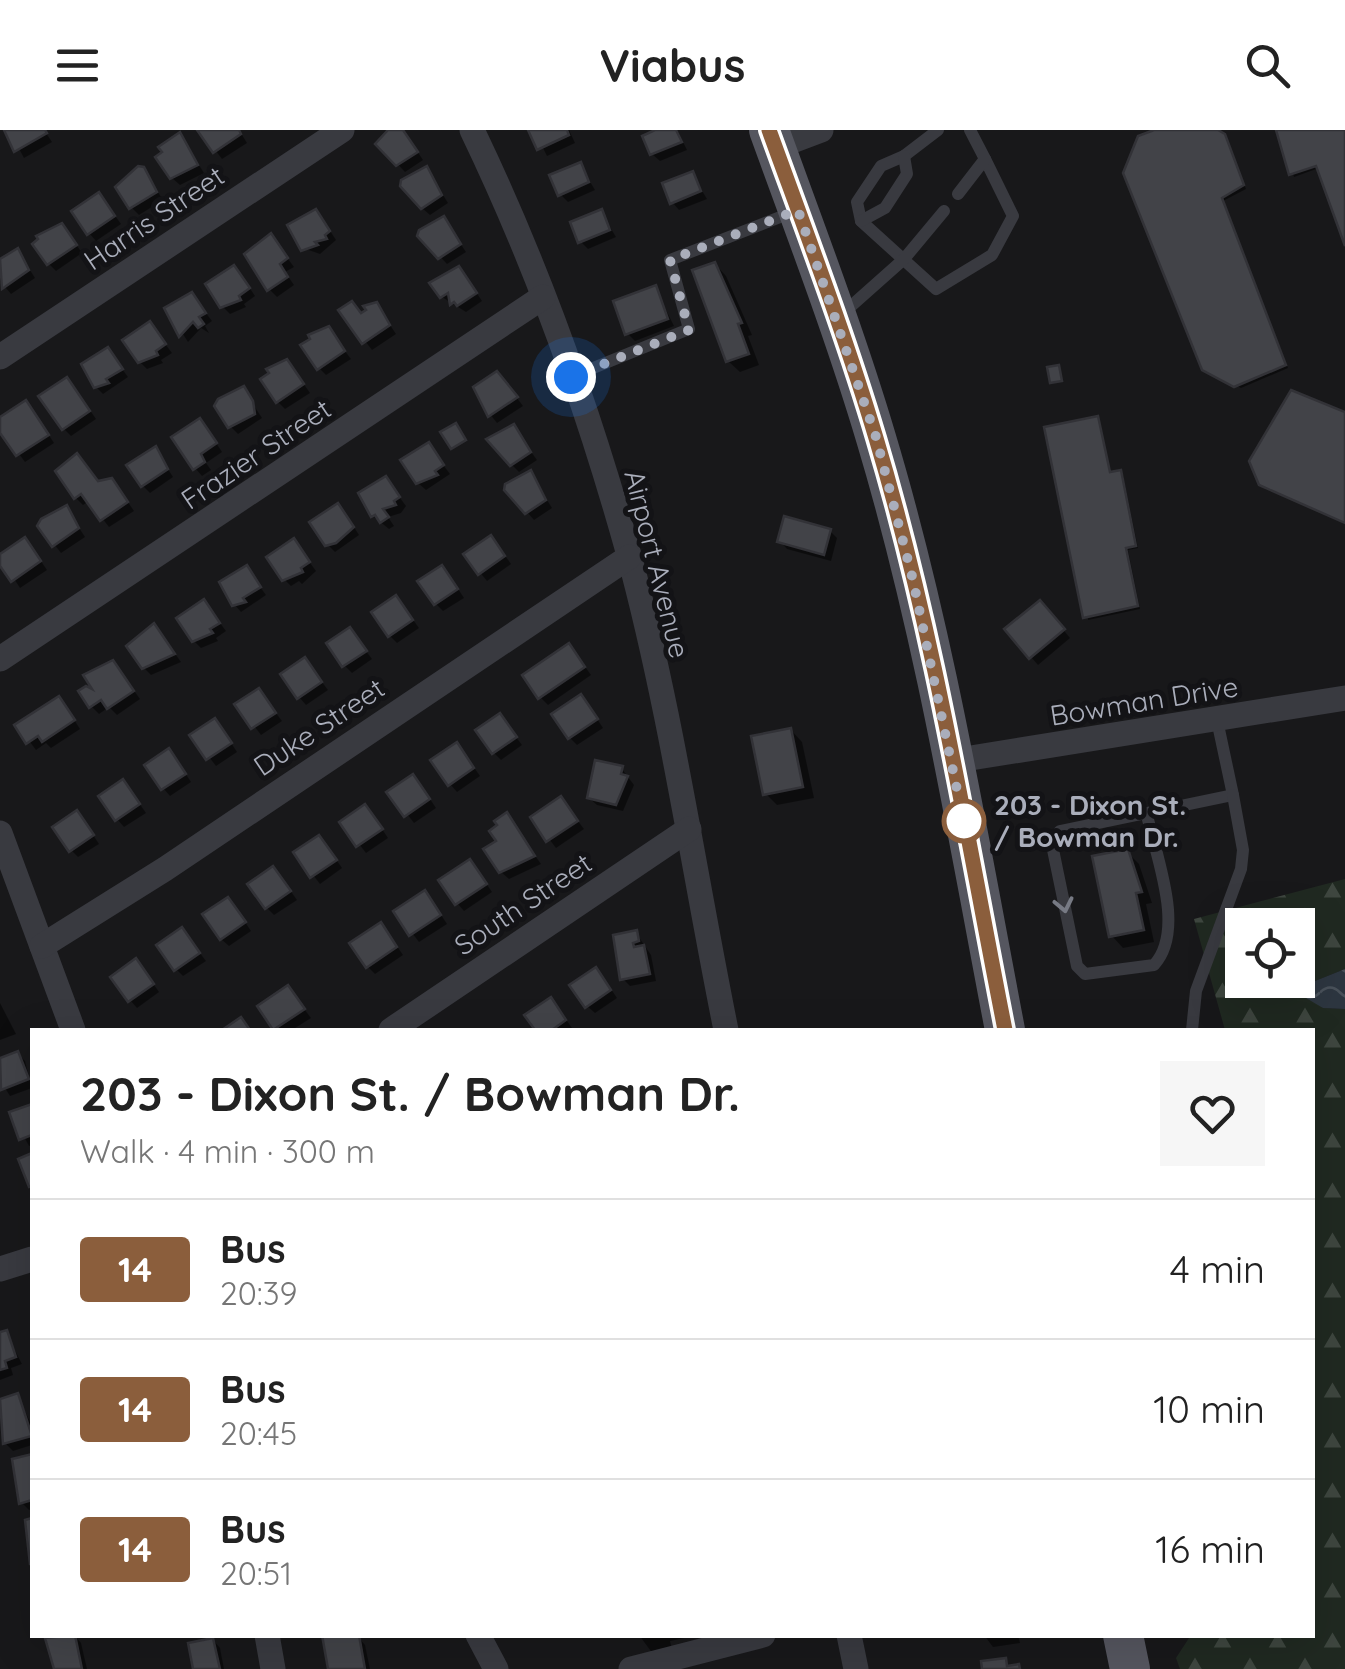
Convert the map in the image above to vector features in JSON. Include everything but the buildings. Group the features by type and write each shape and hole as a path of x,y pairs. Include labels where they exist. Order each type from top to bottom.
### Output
{"main road":[{"path":"772,138 836,320 896,515 952,761 1005,1028"},
{"path":"1125,1638 1130,1669"}],"street":[{"name":"Harris Street","path":"0,357 342,130"},
{"name":"Airport Avenue","path":"472,130 543,297 630,557 689,829 726,1028"},
{"path":"772,138 821,130"},
{"name":"Frazier Street","path":"0,659 543,297"},
{"name":"Duke Street","path":"42,946 165,869 630,557"},
{"name":"Bowman Drive","path":"952,761 1345,698"},
{"name":"South Street","path":"394,1028 689,829"},
{"path":"0,833 72,1028"},
{"path":"0,1269 30,1259"},
{"path":"268,1638 274,1669"},
{"path":"480,1638 496,1669"},
{"path":"631,1669 751,1638"},
{"path":"850,1638 856,1669"}],"lane":[{"path":"938,130 904,156 881,166 857,202 861,222 936,289 992,255 1014,216 970,130"},
{"path":"861,222 885,208 907,174 904,156"},
{"path":"958,194 985,159"},
{"path":"571,377 689,330 670,260 798,210"},
{"path":"836,320 904,260 944,211"},
{"path":"1192,1028 1196,991 1241,869 1243,850 1217,720"},
{"path":"1147,815 1170,930 1164,954 1154,965 1085,974 1077,966 1050,840 1060,831 1233,795"}],"green space":[{"path":"1345,879 1345,969 1315,981 1315,908 1236,908"},
{"path":"1225,911 1225,998 1315,998 1315,993 1323,1008 1345,1009 1345,1669 1180,1669 1176,1658 1189,1638 1315,1638 1315,1028 1224,1028 1194,919"}],"water":[{"path":"1345,969 1345,1009 1323,1008 1306,998 1315,998 1315,981"}],"bus line":[{"name":"14","path":"769,130 876,437 941,705 1005,1028"}],"place":[{"name":"203 - Dixon St. / Bowman Dr.","path":"964,821"}],"route":[{"path":"571,377 689,330 670,260 798,210 876,437 913,580 965,828 964,821"}]}
